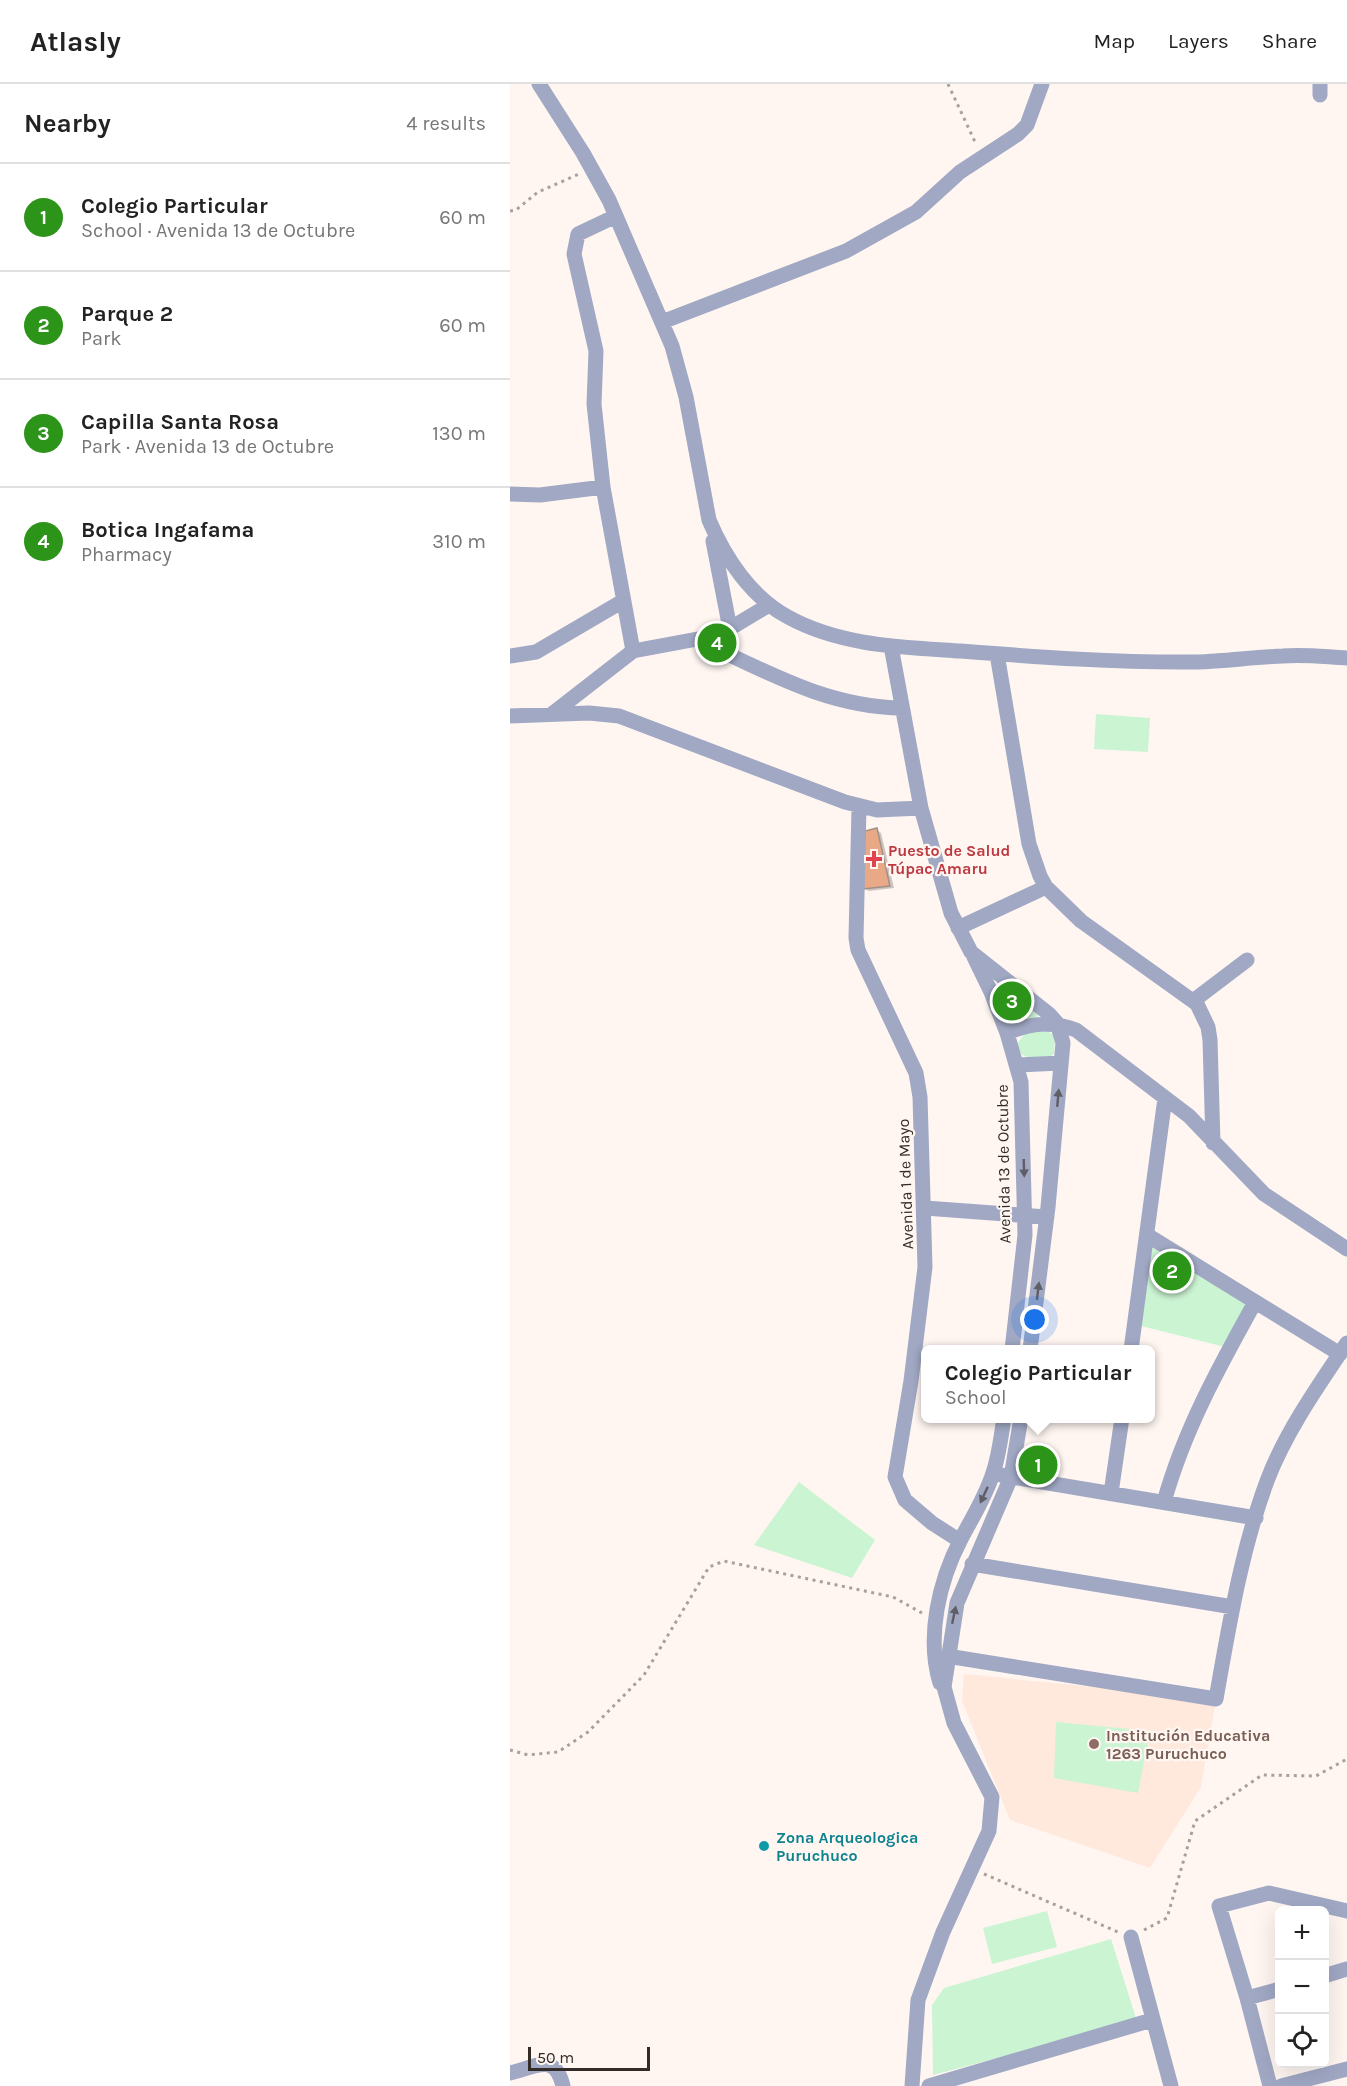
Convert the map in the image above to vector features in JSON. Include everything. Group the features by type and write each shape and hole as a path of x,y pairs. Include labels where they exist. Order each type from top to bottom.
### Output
{"street":[{"path":"538,84 592,169 616,216 672,346 686,397 730,629"},
{"path":"662,322 846,251 916,212 981,157 1027,125 1042,84"},
{"path":"616,216 578,234 574,244 574,254 596,351 594,404 603,488 633,651"},
{"path":"510,494 540,495 603,488"},
{"path":"709,520 731,563 769,605 788,617 828,634 891,646 997,654 1196,662 1285,656 1347,658"},
{"path":"510,656 536,652 623,602"},
{"path":"552,714 633,651 698,640 730,629 769,605"},
{"path":"698,640 825,697 870,708 902,708"},
{"name":"Avenida 13 de Octubre","path":"891,646 921,808 943,893 958,928 992,992 1018,1065 1025,1216 1012,1345"},
{"path":"997,654 1029,844 1046,887 1081,921 1193,1001 1203,1015 1209,1034 1213,1143"},
{"path":"510,716 589,713 632,719 803,788 859,807 877,810 921,808"},
{"name":"Avenida 1 de Mayo","path":"859,807 856,938 866,968 916,1073 920,1097 925,1267 895,1477 904,1500 932,1523 960,1541"},
{"path":"958,928 1046,887"},
{"path":"971,952 1058,1023 1076,1030 1189,1116 1264,1194 1347,1249"},
{"path":"1193,1001 1247,960"},
{"path":"1007,1033 1020,1027 1058,1023"},
{"path":"1031,1345 1047,1217 1063,1043 1058,1023"},
{"path":"1018,1065 1061,1063"},
{"path":"1132,1345 1165,1098"},
{"path":"925,1208 1047,1217"},
{"path":"947,1656 1216,1699 1233,1607 1256,1518 1280,1453 1343,1348 1255,1302 1147,1235"},
{"path":"1164,1502 1180,1450 1203,1399 1255,1302"},
{"path":"912,2086 918,2000 943,1932 988,1831 992,1815 992,1797 954,1723 936,1668 936,1621 944,1584 960,1541 993,1473 1003,1423"},
{"path":"944,1694 947,1656 957,1603 1011,1477 1021,1423"},
{"path":"1111,1493 1121,1423"},
{"path":"993,1473 1256,1518"},
{"path":"972,1564 1233,1607"},
{"path":"1270,2086 1247,1998 1218,1908 1221,1904 1269,1893 1347,1911"},
{"path":"1131,1937 1171,2086"},
{"path":"1329,1974 1347,1969"},
{"path":"1247,1998 1275,1990"},
{"path":"929,2086 1152,2020"},
{"path":"510,2073 545,2065 555,2066 560,2071 563,2086"},
{"path":"1281,2086 1347,2070"}],"path":[{"path":"948,84 981,157"},
{"path":"510,212 516,210 538,192 592,169"},
{"path":"510,1750 528,1755 558,1752 588,1732 644,1675 709,1567 724,1561 893,1597 936,1621"},
{"path":"971,1868 1131,1937 1167,1918 1195,1821 1262,1775 1316,1776 1347,1759"}],"shaded area":[{"name":"Institución Educativa 1263 Puruchuco","path":"964,1674 1216,1699 1201,1787 1150,1868 1010,1820 962,1701"}],"green space":[{"path":"1096,714 1150,718 1148,752 1094,749"},
{"path":"1001,986 1038,1014 1037,1018 1009,1020 998,988"},
{"path":"1026,1032 1049,1032 1055,1036 1054,1054 1038,1059 1021,1054 1017,1044"},
{"path":"1149,1241 1249,1302 1225,1347 1137,1325"},
{"path":"799,1482 875,1540 852,1578 754,1545"},
{"path":"1056,1722 1150,1731 1138,1793 1054,1778"},
{"path":"1047,1911 1057,1947 992,1964 983,1928"},
{"path":"1111,1939 1137,2021 933,2075 932,2005 944,1988"}],"building":[{"name":"Puesto de Salud Túpac Amaru","path":"877,828 890,886 863,889 865,831"}],"place":[{"name":"Botica Ingafama","path":"717,643"},
{"name":"Puesto de Salud Túpac Amaru","path":"874,859"},
{"name":"Capilla Santa Rosa","path":"1012,1001"},
{"name":"Parque 2","path":"1172,1271"},
{"name":"Colegio Particular","path":"1038,1465"},
{"name":"Institución Educativa 1263 Puruchuco","path":"1094,1744"},
{"name":"Zona Arqueologica Puruchuco","path":"764,1846"}]}
